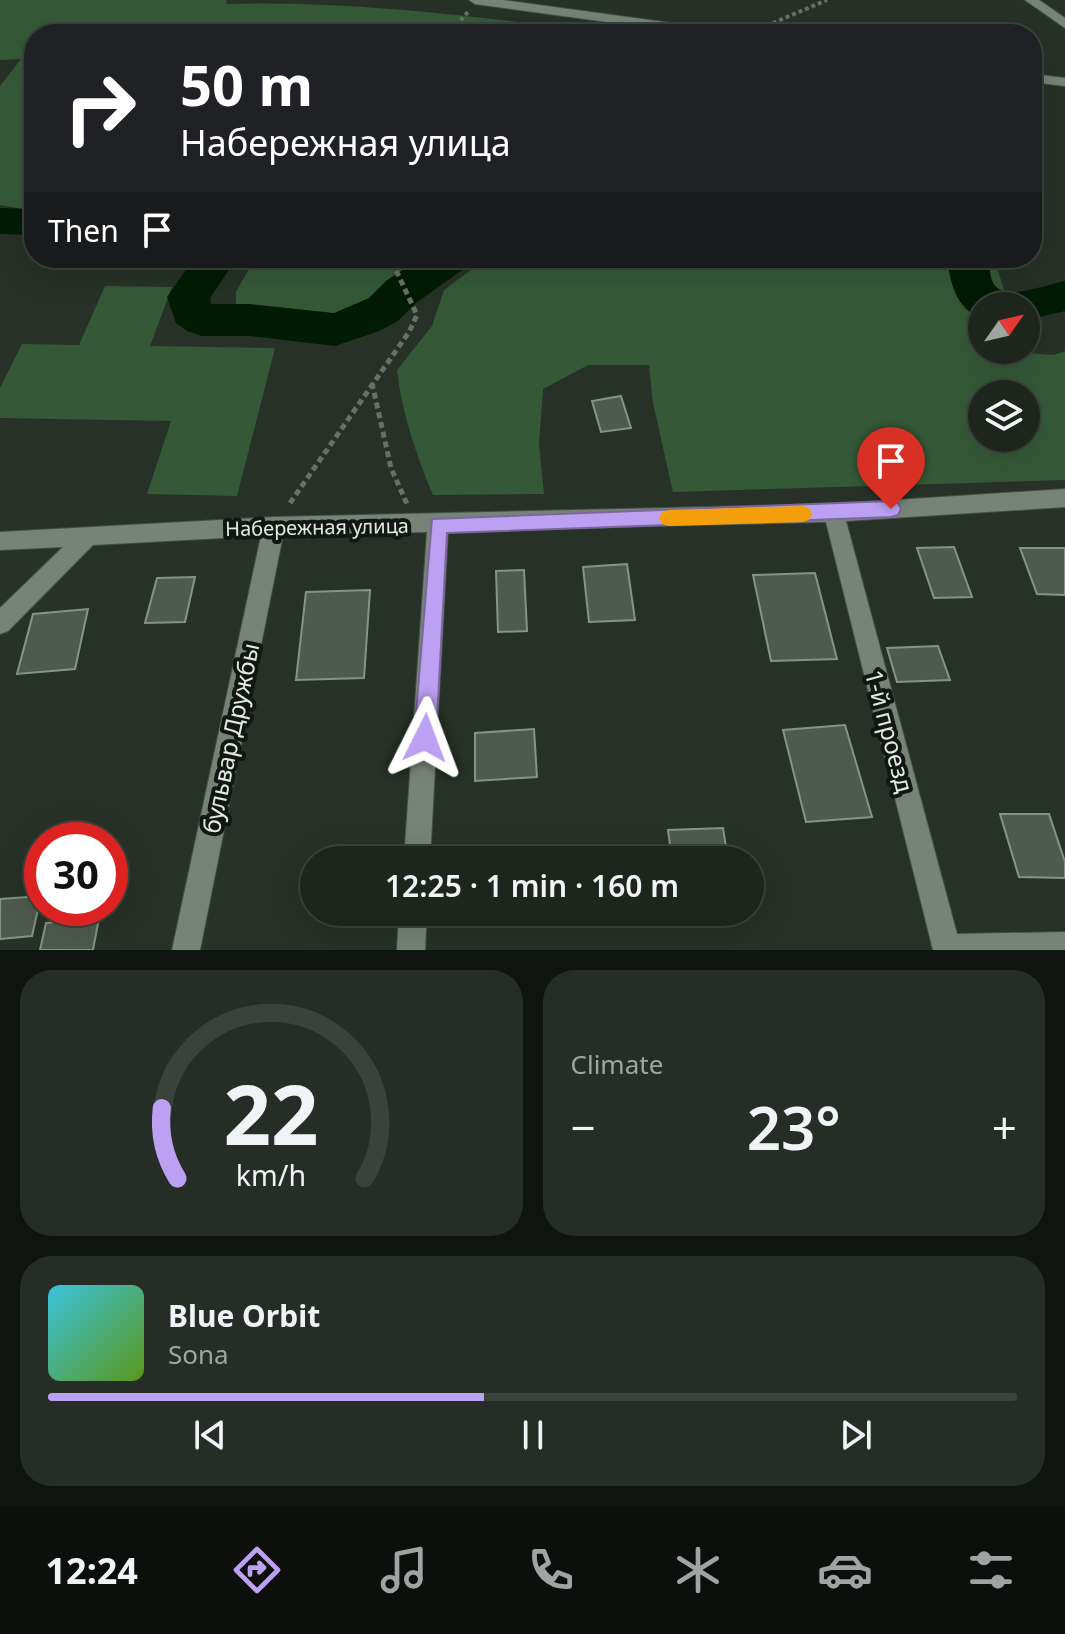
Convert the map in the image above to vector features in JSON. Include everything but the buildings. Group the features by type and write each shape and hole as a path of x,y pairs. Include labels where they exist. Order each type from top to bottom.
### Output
{"street":[{"path":"1031,0 1065,24"},
{"path":"473,4 640,24"},
{"path":"1042,79 1065,82"},
{"name":"Набережная улица","path":"0,541 274,526 428,525 834,513 1065,498"},
{"name":"1-й проезд","path":"834,513 947,949 1065,946"},
{"path":"417,846 428,525"},
{"name":"бульвар Дружбы","path":"186,950 274,526"},
{"path":"0,623 86,538"},
{"path":"411,950 412,926"}],"path":[{"path":"771,24 827,0"},
{"path":"460,24 473,4"},
{"path":"274,526 409,332 417,315 395,268"},
{"path":"372,382 391,468 428,525"}],"green space":[{"path":"0,0 226,0 227,4 373,8 534,24 24,24 24,209 0,205 0,86 21,59 0,60"},
{"path":"249,268 420,268 357,314 342,318 329,319 236,306 236,292"},
{"path":"474,268 997,268 1005,292 968,292 968,364 1040,364 1040,354 1054,355 1065,351 1065,480 673,492 653,403 649,365 588,365 543,389 539,445 544,494 433,495 410,434 397,370 432,326 444,290"},
{"path":"105,286 172,287 150,346 275,348 237,496 147,494 171,421 0,418 0,388 22,344 79,345"}],"waterway":[{"path":"0,221 24,222"},
{"path":"209,268 188,297 191,312 202,320 250,320 335,330 367,319 384,309 401,292 436,268"},
{"path":"969,268 971,284 977,292"},
{"path":"1040,301 1065,296"}],"slow traffic":[{"path":"669,518 802,514"}],"route":[{"path":"425,738 438,525 891,509"}]}
